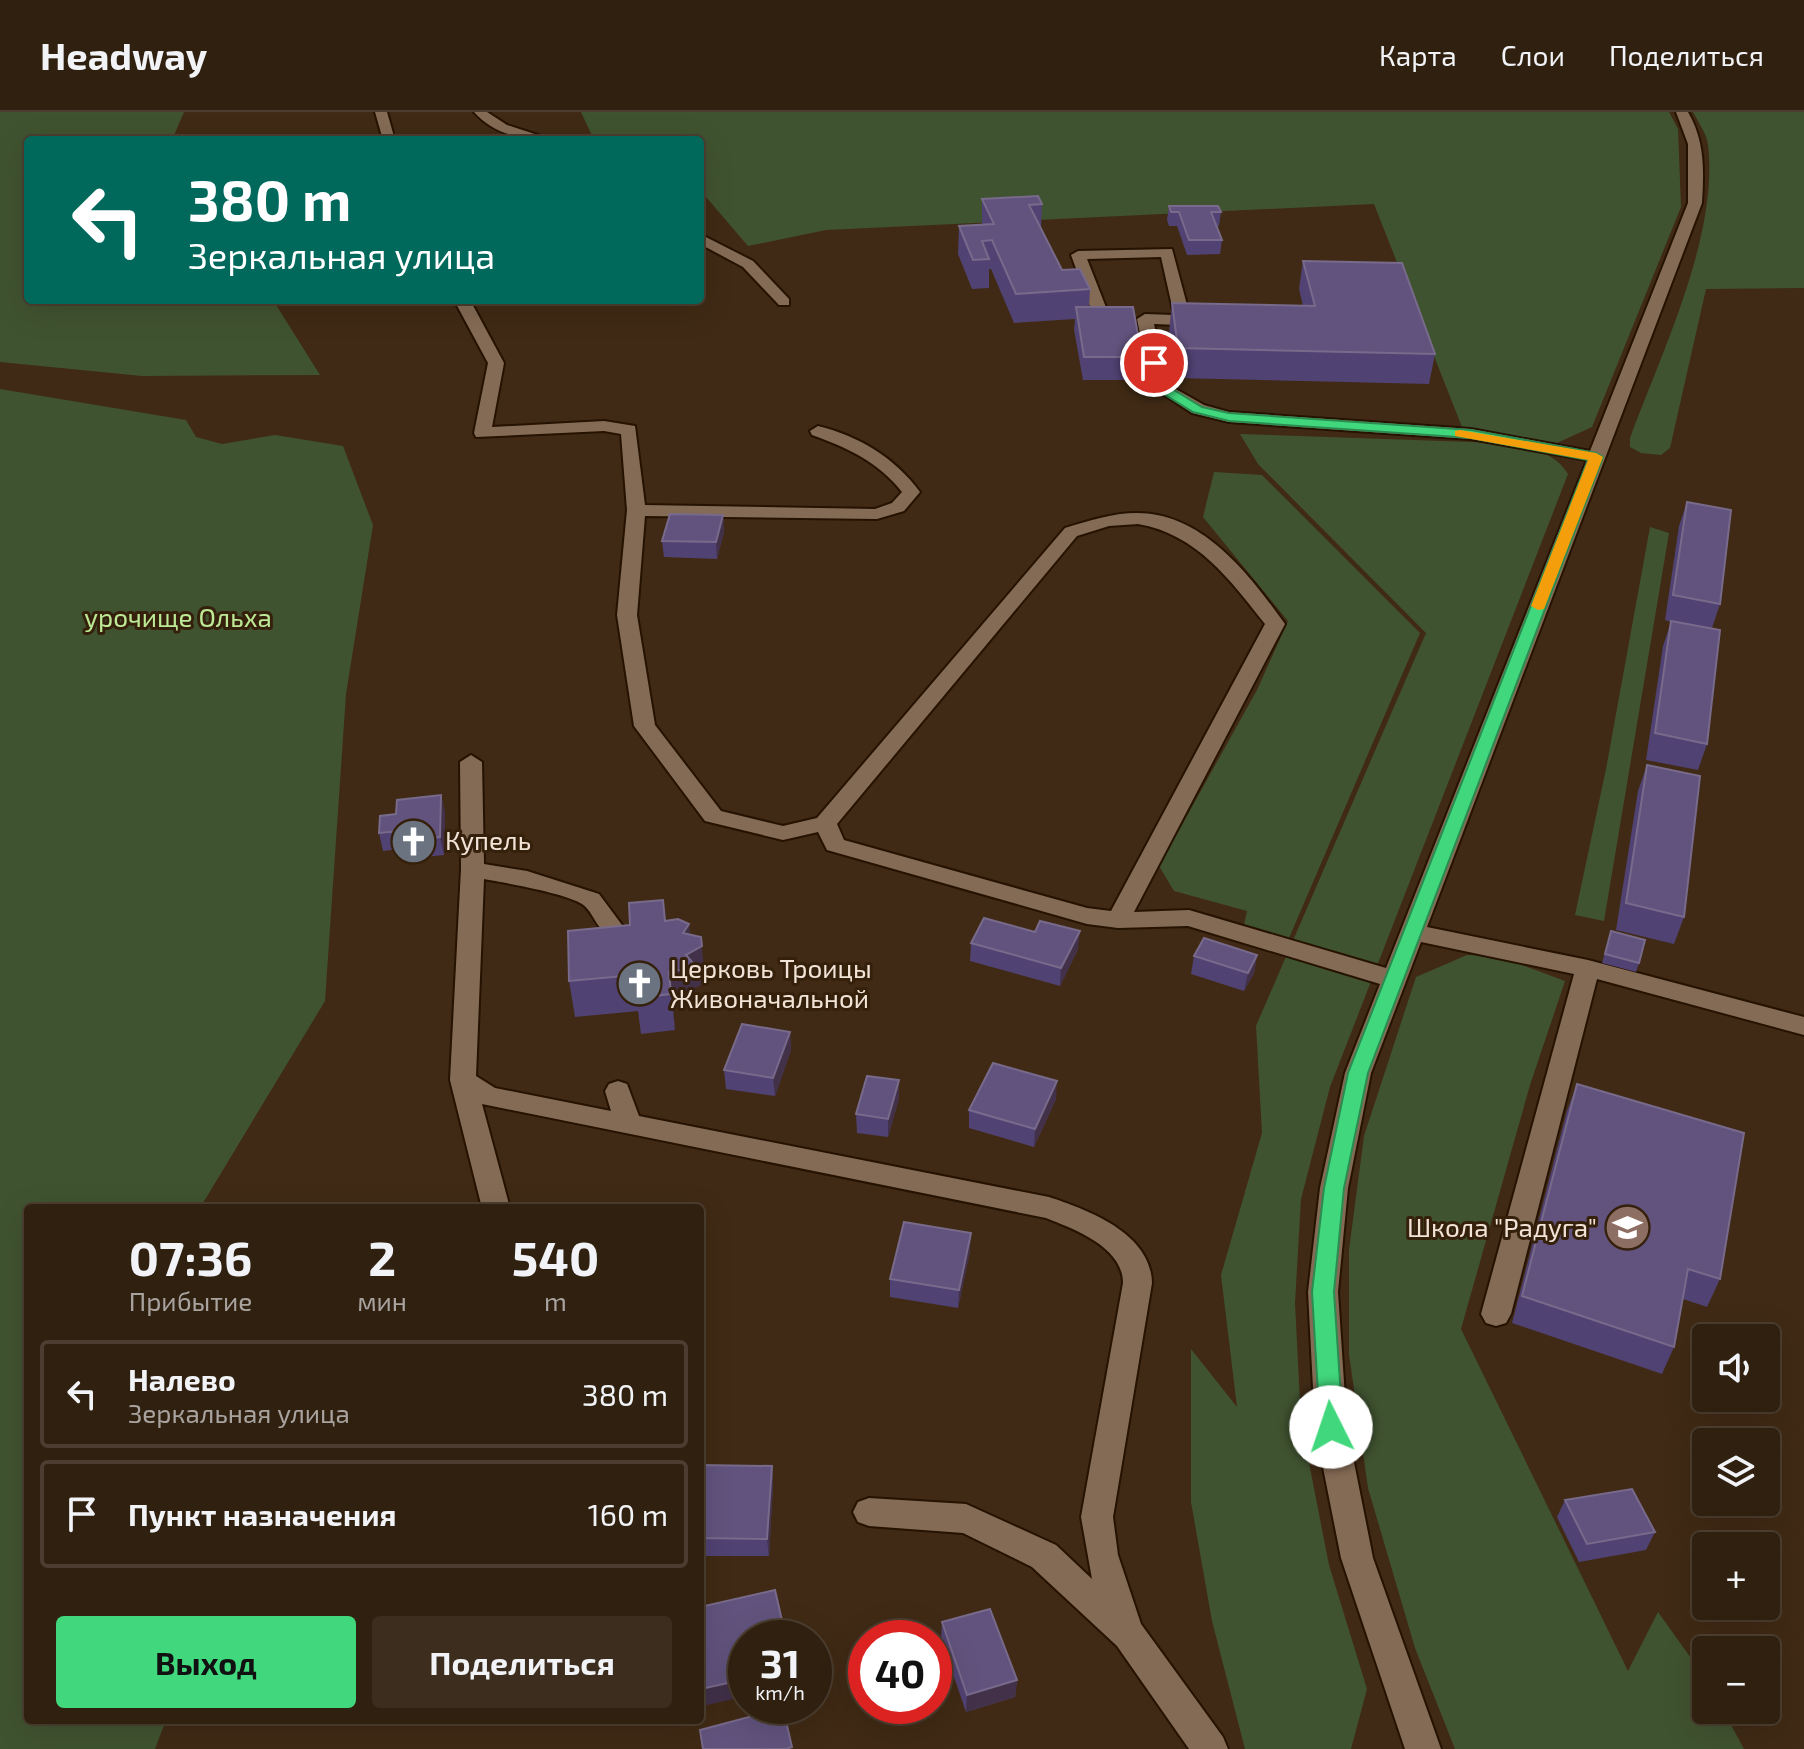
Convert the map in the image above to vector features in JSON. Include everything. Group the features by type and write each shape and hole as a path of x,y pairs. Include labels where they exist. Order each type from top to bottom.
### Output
{"street":[{"path":"381,112 388,136"},
{"path":"480,112 488,121 507,130 531,136"},
{"path":"1423,1749 1357,1558 1331,1427 1323,1292 1334,1188 1358,1073 1695,203 1698,166 1693,134 1682,112"},
{"path":"704,240 748,264 784,302"},
{"path":"1183,320 1167,252 1078,255 1103,320 1214,321"},
{"path":"464,304 496,363 482,433 604,426 629,430 636,510 627,615 645,726 713,816 783,833 825,823 1071,532 1098,521 1136,517 1167,522 1199,537 1235,573 1275,624 1118,920"},
{"path":"1145,319 1159,386 1198,409 1268,422 1471,434 1596,457"},
{"path":"636,510 877,514 898,507 911,492 900,475 877,457 818,431"},
{"path":"471,762 473,869 463,1080 495,1204"},
{"path":"825,823 835,845 1087,916 1118,920 1189,918 1394,979"},
{"path":"473,869 527,879 591,899 610,925"},
{"path":"1412,932 1588,968 1804,1026"},
{"path":"1496,1314 1588,968"},
{"path":"463,1080 488,1096 1049,1208 1094,1225 1122,1251 1137,1274 1097,1517 1102,1555 1115,1602 1129,1635"},
{"path":"618,1091 628,1124"},
{"path":"869,1512 966,1519 1044,1556 1129,1635 1210,1749"}],"green space":[{"path":"0,112 184,112 174,136 24,136 24,304 276,304 320,375 142,376 0,362"},
{"path":"581,112 1669,112 1678,129 1681,207 1592,427 1557,443 1462,427 1374,204 826,230 748,246 704,195 704,136 592,136"},
{"path":"1693,112 1804,112 1804,288 1706,289 1670,448 1661,455 1641,453 1630,447 1630,438 1685,294 1705,217 1709,180 1708,145"},
{"name":"урочище Ольха","path":"0,389 186,420 196,437 222,444 275,435 343,446 373,525 346,694 325,1001 202,1204 24,1204 24,1724 164,1724 155,1749 0,1749"},
{"path":"1240,434 1501,443 1548,455 1568,474 1330,1087 1301,1199 1295,1303 1301,1422 1329,1565 1367,1689 1351,1749 1245,1749 1212,1621 1191,1502 1191,1349 1237,1407 1221,1275 1262,1133 1256,1026 1426,633 1258,464"},
{"path":"1214,472 1262,475 1420,633 1289,938 1244,925 1247,911 1174,891 1159,866 1257,690 1288,621 1203,517"},
{"path":"1650,527 1669,533 1604,921 1575,915 1606,769"},
{"path":"1467,955 1498,956 1565,981 1530,1085 1461,1329 1628,1671 1658,1612 1692,1659 1692,1724 1731,1724 1744,1749 1455,1749 1415,1648 1368,1488 1349,1354 1349,1250 1364,1136 1416,977"}],"building":[{"path":"1038,196 1042,204 1029,205 1062,270 1080,269 1090,289 1016,294 992,240 982,241 989,259 973,260 959,226 994,224 982,199"},
{"path":"1169,206 1218,206 1221,212 1211,212 1222,240 1189,240 1179,212 1171,212"},
{"path":"1303,261 1402,263 1435,354 1178,348 1172,303 1315,306"},
{"path":"1076,307 1133,307 1142,357 1084,357"},
{"path":"1687,502 1731,510 1720,604 1673,595"},
{"path":"670,514 723,515 716,542 662,541"},
{"path":"1671,621 1720,630 1707,744 1655,733"},
{"path":"1647,765 1700,776 1684,917 1626,903"},
{"path":"441,795 440,837 398,841 399,831 379,833 380,816 396,814 397,800"},
{"path":"663,900 665,921 678,919 689,924 683,933 701,937 702,946 686,955 693,963 690,968 669,972 671,994 636,998 635,975 569,981 568,931 630,925 629,903"},
{"path":"984,918 1035,932 1040,921 1080,931 1061,968 971,943"},
{"path":"1611,931 1645,940 1639,963 1605,954"},
{"path":"1204,938 1257,955 1248,973 1194,956"},
{"path":"742,1024 790,1032 773,1078 724,1070"},
{"path":"993,1063 1057,1081 1035,1129 969,1110"},
{"path":"867,1076 899,1080 888,1119 856,1114"},
{"name":"Школа \"Радуга\"","path":"1577,1084 1744,1133 1720,1279 1688,1269 1674,1347 1522,1296"},
{"path":"904,1222 971,1233 959,1290 890,1279"},
{"path":"704,1465 772,1466 767,1539 704,1538"},
{"path":"1632,1489 1655,1532 1587,1544 1565,1500"},
{"path":"775,1590 782,1620 728,1620 728,1683 704,1688 704,1606"},
{"path":"990,1609 1017,1680 967,1695 952,1651 952,1620 949,1620"},
{"path":"728,1723 787,1724 792,1747 703,1749 700,1730"}],"slow traffic":[{"path":"1460,434 1596,457 1538,606"}],"place":[{"name":"Купель","path":"414,841"},
{"name":"Церковь Троицы Живоначальной","path":"639,984"},
{"name":"Школа \"Радуга\"","path":"1628,1228"}],"route":[{"path":"1154,363 1159,386 1198,409 1229,417 1471,434 1596,457 1358,1073 1334,1188 1323,1292 1331,1427"}]}
